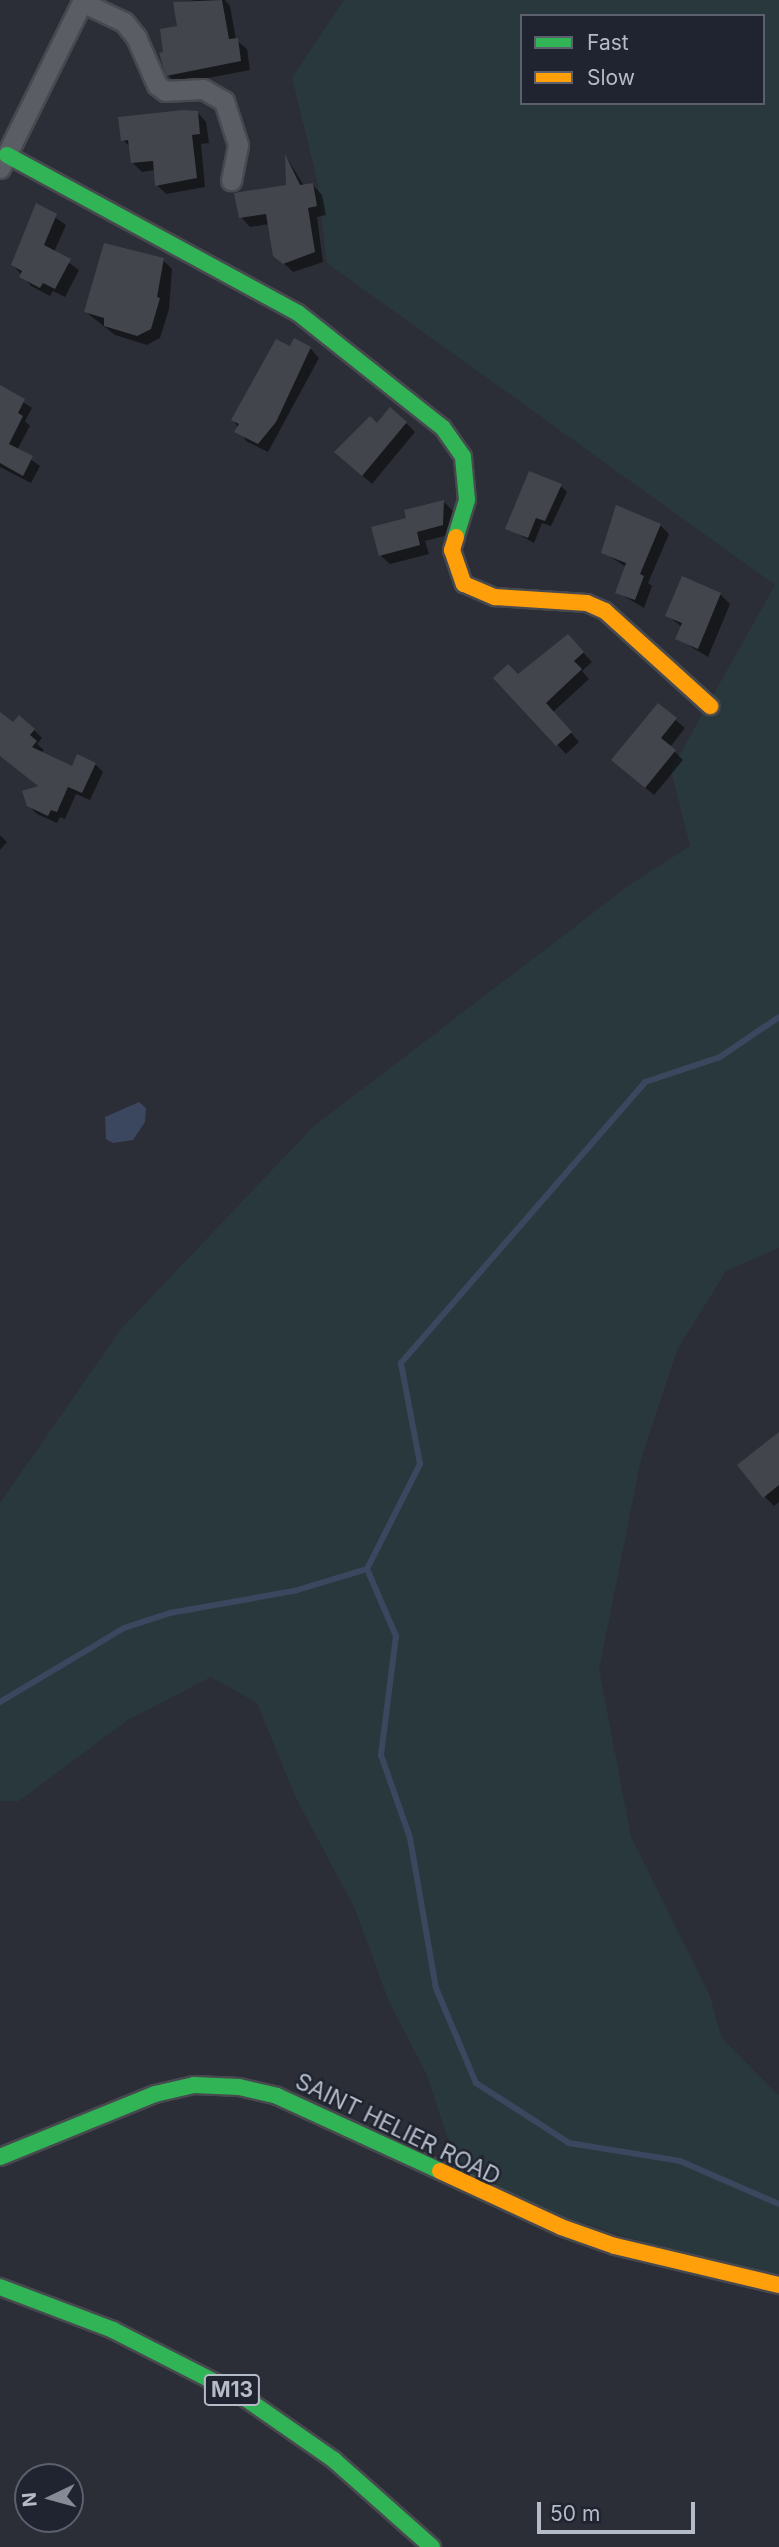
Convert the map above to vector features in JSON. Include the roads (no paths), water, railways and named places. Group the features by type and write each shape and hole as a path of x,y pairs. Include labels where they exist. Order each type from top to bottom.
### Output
{"main road":[{"path":"3,161 298,313 348,349 443,428 463,457 467,500 452,550 464,584 495,597 587,603 605,611 710,706"},
{"name":"SAINT HELIER ROAD","path":"0,2157 155,2094 194,2085 239,2087 276,2096 561,2227 615,2245 779,2285"},
{"name":"M13","path":"0,2287 113,2330 233,2390 334,2460 432,2547"}],"street":[{"path":"3,161 83,1 124,22 136,37 157,86 165,90 203,89 224,101 238,145 231,180"}],"water":[{"path":"139,1102 146,1108 145,1122 133,1140 113,1143 106,1139 105,1117"}],"waterway":[{"path":"0,1702 124,1628 170,1613 294,1591 367,1569 420,1464 401,1363 645,1082 720,1057 779,1017"},
{"path":"367,1569 396,1636 381,1755 410,1838 436,1988 476,2083 569,2143 680,2161 779,2204"}]}
